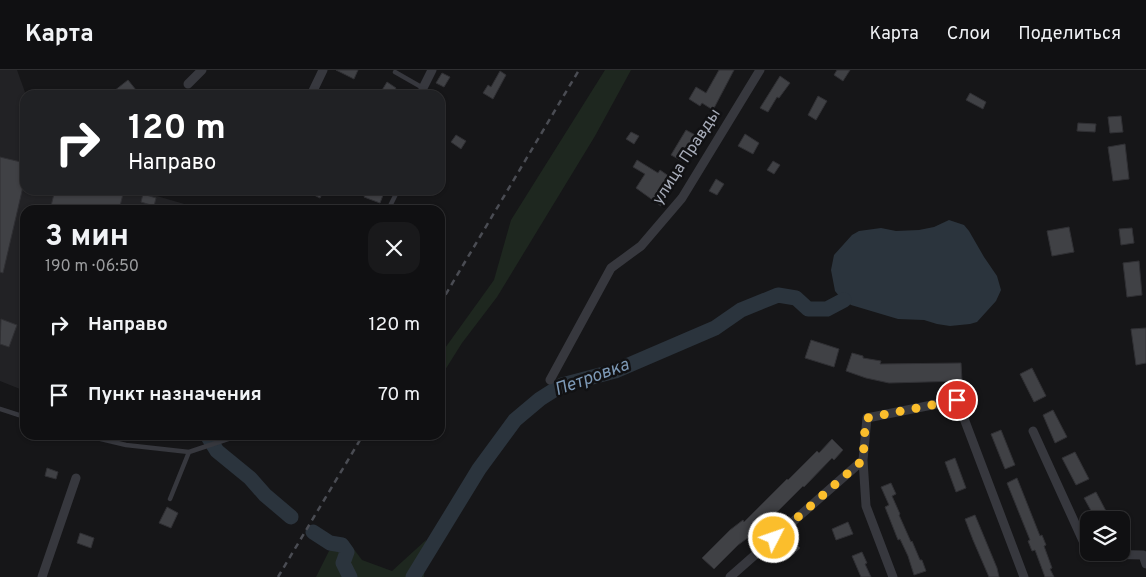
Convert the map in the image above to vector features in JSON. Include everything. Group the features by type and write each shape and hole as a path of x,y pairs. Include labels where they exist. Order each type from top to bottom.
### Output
{"street":[{"path":"188,84 202,70"},
{"path":"313,90 323,70"},
{"path":"424,90 432,70"},
{"name":"улица Правды","path":"550,380 611,268 641,246 682,198 760,70"},
{"path":"893,577 866,506 863,460 867,418 957,400 1024,577"},
{"path":"1032,431 1089,554 1143,555 1146,564"},
{"path":"730,577 863,460"},
{"path":"42,577 76,478"}],"lane":[{"path":"395,72 420,90"},
{"path":"0,409 20,416"},
{"path":"105,440 126,445 189,452 225,440"},
{"path":"170,499 189,452"}],"shaded area":[{"path":"0,70 17,70 24,90 20,90 20,195 153,195 188,205 20,205 20,389 0,381"},
{"path":"605,70 631,70 595,136 497,297 462,343 445,370 445,348 494,280 511,220"},
{"path":"949,220 964,225 969,231 997,276 1001,290 996,301 977,322 950,326 924,320 898,319 851,305 835,291 831,270 834,255 852,235 859,231 881,228 896,231 919,230 934,227"},
{"path":"347,540 362,560 392,571 426,540 424,577 316,577 329,551"}],"building":[{"path":"336,70 358,70 354,79"},
{"path":"719,70 734,70 713,110 702,103 700,106 689,99 696,87 706,93"},
{"path":"837,70 850,70 843,81 834,75"},
{"path":"500,71 506,75 493,99 483,93 488,85 491,87"},
{"path":"442,73 450,77 444,87 436,83"},
{"path":"780,76 790,83 779,98 777,97 768,112 760,108"},
{"path":"128,80 136,90 115,90"},
{"path":"387,82 396,88 395,90 382,90"},
{"path":"970,93 986,102 983,109 966,100"},
{"path":"818,96 827,101 816,120 808,115"},
{"path":"1121,116 1123,132 1110,133 1108,117"},
{"path":"1078,123 1096,124 1095,132 1077,131"},
{"path":"686,130 697,136 682,161 671,155"},
{"path":"631,132 639,136 634,144 626,139"},
{"path":"745,134 759,143 753,154 738,146"},
{"path":"456,135 466,141 461,149 451,142"},
{"path":"1125,144 1129,179 1113,181 1108,147"},
{"path":"0,157 20,162 21,195 3,273 0,272"},
{"path":"637,160 658,173 660,170 673,179 661,197 666,201 661,206 636,188 645,174 633,167"},
{"path":"773,161 780,165 774,174 767,170"},
{"path":"716,179 724,184 717,195 709,191"},
{"path":"54,195 123,195 120,205 51,205"},
{"path":"143,195 156,198 154,205 141,202"},
{"path":"365,195 383,195 380,203 364,197"},
{"path":"1069,227 1074,252 1052,256 1047,231"},
{"path":"1132,228 1134,243 1121,245 1119,229"},
{"path":"1139,261 1142,295 1127,297 1123,263"},
{"path":"1,319 17,325 9,347 0,344"},
{"path":"1146,328 1146,363 1136,365 1131,329"},
{"path":"811,340 839,349 834,367 805,358"},
{"path":"852,353 863,356 863,358 881,361 880,364 961,363 962,381 889,383 866,378 846,371"},
{"path":"1032,368 1046,396 1034,402 1020,374"},
{"path":"1053,410 1067,437 1055,443 1043,415"},
{"path":"1001,430 1015,465 1005,469 991,434"},
{"path":"832,439 843,450 834,460 832,458 761,528 738,545 714,569 702,558 730,530 743,520 744,522 787,479 817,451 819,453"},
{"path":"1075,452 1089,479 1076,485 1062,458"},
{"path":"955,458 966,488 956,492 945,462"},
{"path":"47,468 58,472 56,479 45,476"},
{"path":"1017,478 1040,536 1042,535 1046,545 1044,546 1054,577 1045,577 1035,550 1032,551 1028,541 1030,540 1007,483"},
{"path":"891,483 896,494 892,496 899,515 926,571 914,575 908,556 900,539 898,540 885,507 889,505 881,487"},
{"path":"1096,492 1106,511 1091,511 1084,498"},
{"path":"167,507 178,513 171,528 159,523"},
{"path":"975,515 999,577 989,577 973,540 965,519"},
{"path":"848,522 853,534 836,540 832,529"},
{"path":"80,533 94,538 91,548 77,543"},
{"path":"791,539 800,548 788,559 779,550"},
{"path":"862,552 871,577 861,577 852,556"}],"waterway":[{"name":"Петровка","path":"413,577 479,469 515,420 540,399 562,385 615,371 715,328 741,310 778,295 796,298 808,309 827,309 844,300"},
{"name":"Петровка","path":"210,440 217,451 250,478 265,495 291,517"},
{"name":"Петровка","path":"313,532 330,543 342,545 347,552 343,563 350,577"}],"railway":[{"path":"445,296 579,70"},
{"path":"278,577 360,440"}],"route":[{"path":"774,538 863,460 867,418 957,400"}]}
